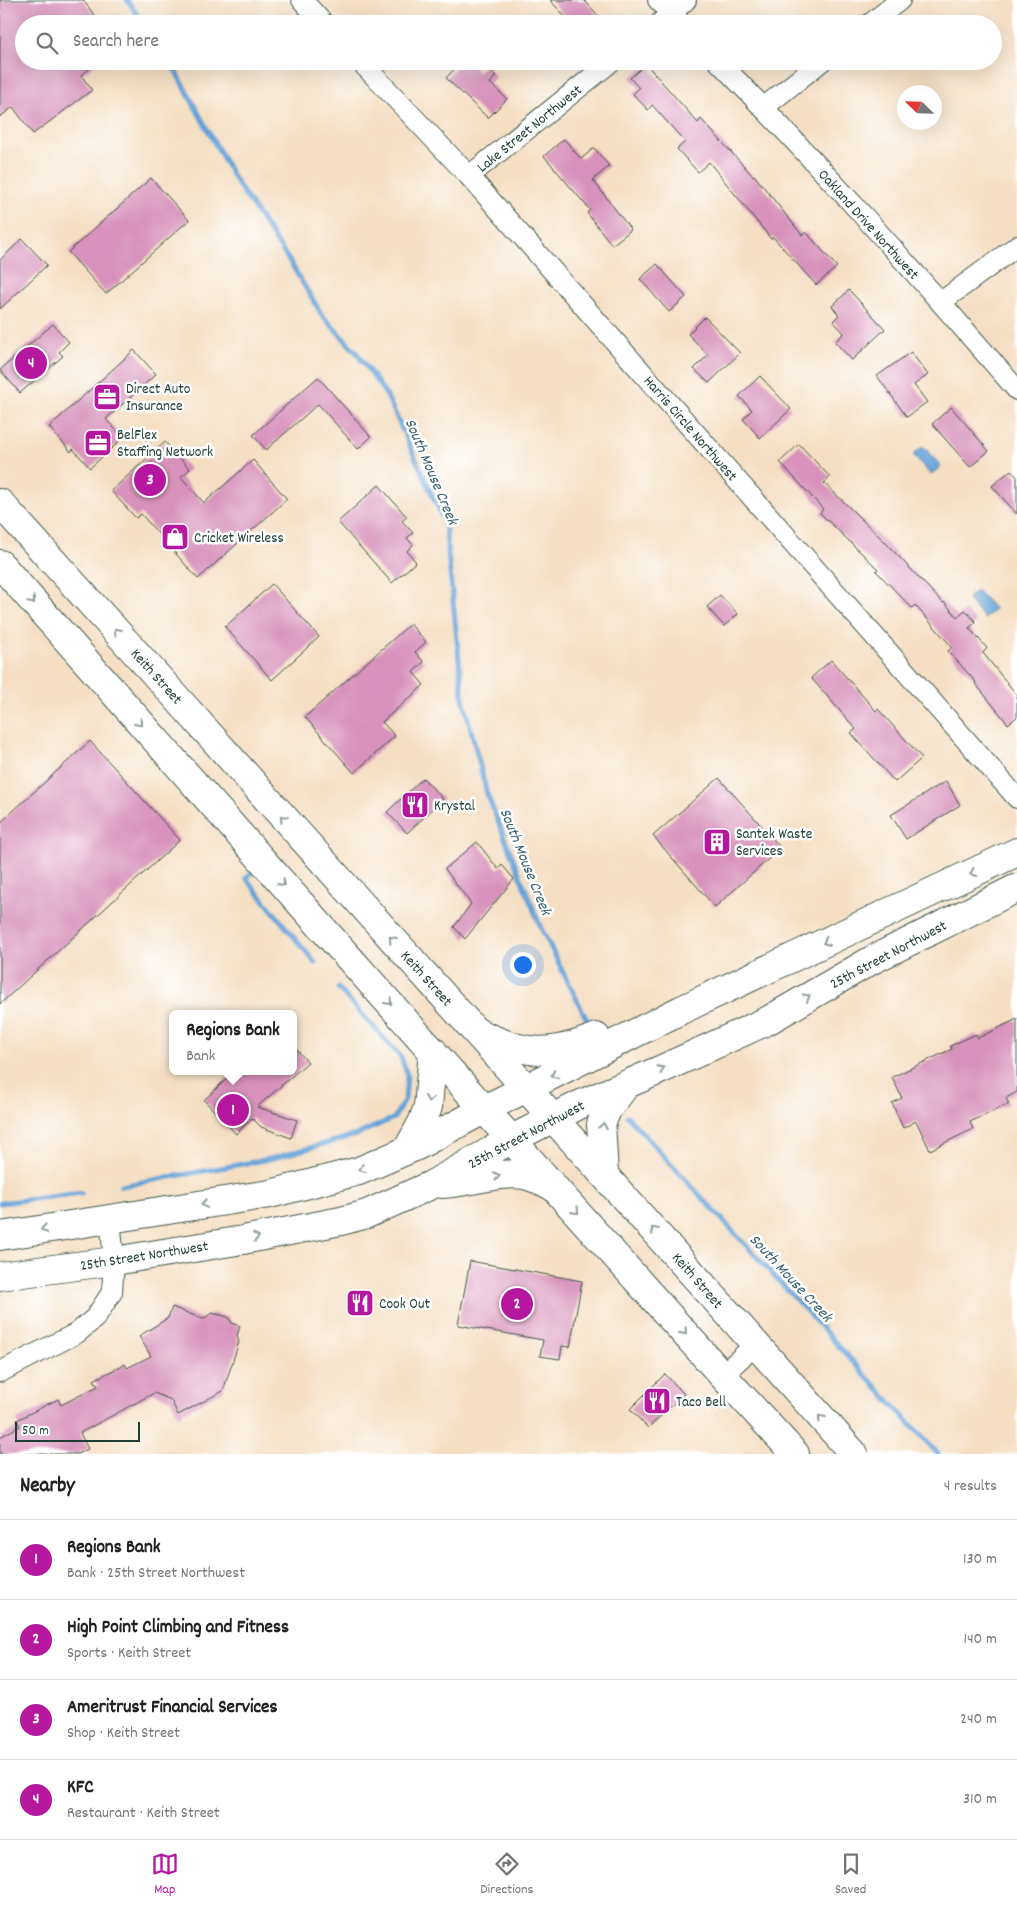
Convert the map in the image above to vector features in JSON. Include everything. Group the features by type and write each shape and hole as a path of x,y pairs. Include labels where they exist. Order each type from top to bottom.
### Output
{"main road":[{"name":"Keith Street","path":"0,503 854,1454"},
{"path":"0,564 266,866 795,1454"},
{"path":"0,1236 270,1194 359,1171 408,1150 681,1010 1017,852"},
{"name":"25th Street Northwest","path":"0,1276 114,1261 243,1240 341,1221 366,1214 431,1185 553,1118 767,1020 872,960 1017,888"},
{"path":"475,1032 520,1050 545,1051 565,1049 620,1026 681,1010"},
{"path":"408,1150 428,1107 434,1051"},
{"path":"604,1174 601,1124 607,1110 626,1085"},
{"path":"431,1185 458,1184 505,1175 525,1175 554,1187"}],"street":[{"path":"302,0 316,15"},
{"path":"668,15 686,0"},
{"path":"881,15 900,0"},
{"name":"Harris Circle Northwest","path":"369,70 469,176 1017,798"},
{"name":"Lake Street Northwest","path":"469,176 601,70"},
{"name":"Oakland Drive Northwest","path":"727,70 941,302 1017,390"},
{"path":"763,108 811,70"},
{"path":"941,302 1017,246"},
{"path":"0,1372 77,1333 95,1318 112,1292 114,1261 110,1218"},
{"path":"722,1375 755,1345"}],"water":[{"path":"923,446 941,466 931,475 913,455"},
{"path":"977,590 995,609 985,619 967,599"}],"building":[{"path":"0,0 83,0 94,15 15,15 15,70 88,70 81,75 92,90 33,134 13,107 0,117"},
{"path":"550,0 584,0 598,15 564,15"},
{"path":"454,70 476,70 478,72 480,70 490,70 496,76 490,83 507,99 488,118 446,78"},
{"path":"639,70 651,70 698,123 701,119 754,175 802,235 806,232 837,267 816,285 773,237 771,239 709,162 698,172 677,149 685,142 652,105 648,110 633,94 639,88 630,78"},
{"path":"564,139 581,159 594,148 609,166 593,180 631,230 612,245 587,213 590,210 544,156"},
{"path":"151,178 189,220 106,294 68,252"},
{"path":"22,239 47,265 0,309 0,260"},
{"path":"657,264 686,297 669,312 640,279"},
{"path":"849,290 885,329 852,360 835,342 844,333 833,321 839,315 832,306"},
{"path":"705,317 740,353 709,383 694,369 708,355 688,334"},
{"path":"53,324 69,342 59,352 63,356 20,393 0,370"},
{"name":"Direct Auto Insurance","path":"134,350 156,374 106,419 123,438 90,468 73,449 71,452 49,427"},
{"path":"911,352 928,375 914,385 927,402 907,417 877,376"},
{"path":"760,376 791,409 760,438 743,419 752,410 739,396"},
{"path":"318,377 371,437 358,449 318,404 266,450 253,435"},
{"path":"951,407 989,451 970,467 932,424"},
{"path":"165,442 190,469 181,477 204,503 253,460 287,499 198,579 141,514 136,518 111,491"},
{"path":"799,444 830,477 824,483 883,540 943,603 957,617 965,610 976,622 969,628 987,648 983,653 1017,695 1017,717 1008,724 976,682 948,651 952,647 915,605 912,608 876,571 878,569 820,513 823,509 780,462"},
{"path":"1011,470 1017,477 1017,514 992,486"},
{"path":"379,485 407,517 402,521 413,533 407,538 413,545 407,551 416,562 392,583 338,522"},
{"path":"272,584 319,637 272,680 225,627"},
{"path":"720,595 738,614 724,626 707,607"},
{"path":"410,624 426,642 415,652 424,662 413,672 424,685 382,722 395,736 354,773 305,717"},
{"path":"831,660 876,711 878,709 922,758 895,782 851,733 856,729 811,678"},
{"path":"90,741 180,840 0,1004 0,823"},
{"name":"Krystal","path":"423,778 443,799 407,833 387,812"},
{"name":"Santek Waste Services","path":"719,778 781,848 715,907 653,836"},
{"path":"946,781 960,805 906,839 891,815"},
{"path":"477,842 498,869 502,865 514,879 465,939 454,927 471,904 445,869"},
{"path":"1017,1019 1017,1092 1006,1098 1009,1104 970,1122 973,1129 930,1150 916,1121 903,1128 892,1103 902,1098 892,1077 952,1049 950,1046 976,1034 978,1038"},
{"path":"297,1050 308,1062 297,1072"},
{"path":"231,1075 293,1075 257,1107 297,1120 291,1138 261,1127 252,1118 236,1134 204,1100"},
{"path":"470,1261 582,1281 570,1347 562,1346 560,1359 540,1356 543,1340 458,1325"},
{"path":"172,1307 203,1319 212,1313 228,1317 232,1323 240,1326 237,1336 239,1342 223,1391 178,1415 171,1400 154,1393 80,1433 88,1449 77,1454 0,1454 0,1437 20,1426 17,1420 58,1399 61,1405 98,1386 94,1380 125,1364 127,1368 151,1356 139,1336 168,1318"},
{"name":"Taco Bell","path":"665,1374 684,1394 648,1428 630,1409"}],"waterway":[{"name":"South Mouse Creek","path":"127,0 138,15"},
{"name":"South Mouse Creek","path":"175,70 235,180 290,262 322,315 356,352 387,396 445,523 463,698 487,794 541,928 588,1022"},
{"path":"253,872 246,878 315,963"},
{"path":"121,1186 270,1159 356,1135 394,1118 405,1099 407,1075 401,1057 338,988"},
{"name":"South Mouse Creek","path":"627,1116 938,1454"},
{"path":"0,1203 81,1193"}],"place":[{"name":"KFC","path":"31,363"},
{"name":"Direct Auto Insurance","path":"107,397"},
{"name":"BelFlex Staffing Network","path":"98,443"},
{"name":"Ameritrust Financial Services","path":"150,480"},
{"name":"Cricket Wireless","path":"175,537"},
{"name":"Krystal","path":"415,805"},
{"name":"Santek Waste Services","path":"717,842"},
{"name":"Regions Bank","path":"233,1110"},
{"name":"Cook Out","path":"360,1303"},
{"name":"High Point Climbing and Fitness","path":"517,1304"},
{"name":"Taco Bell","path":"657,1401"}]}
